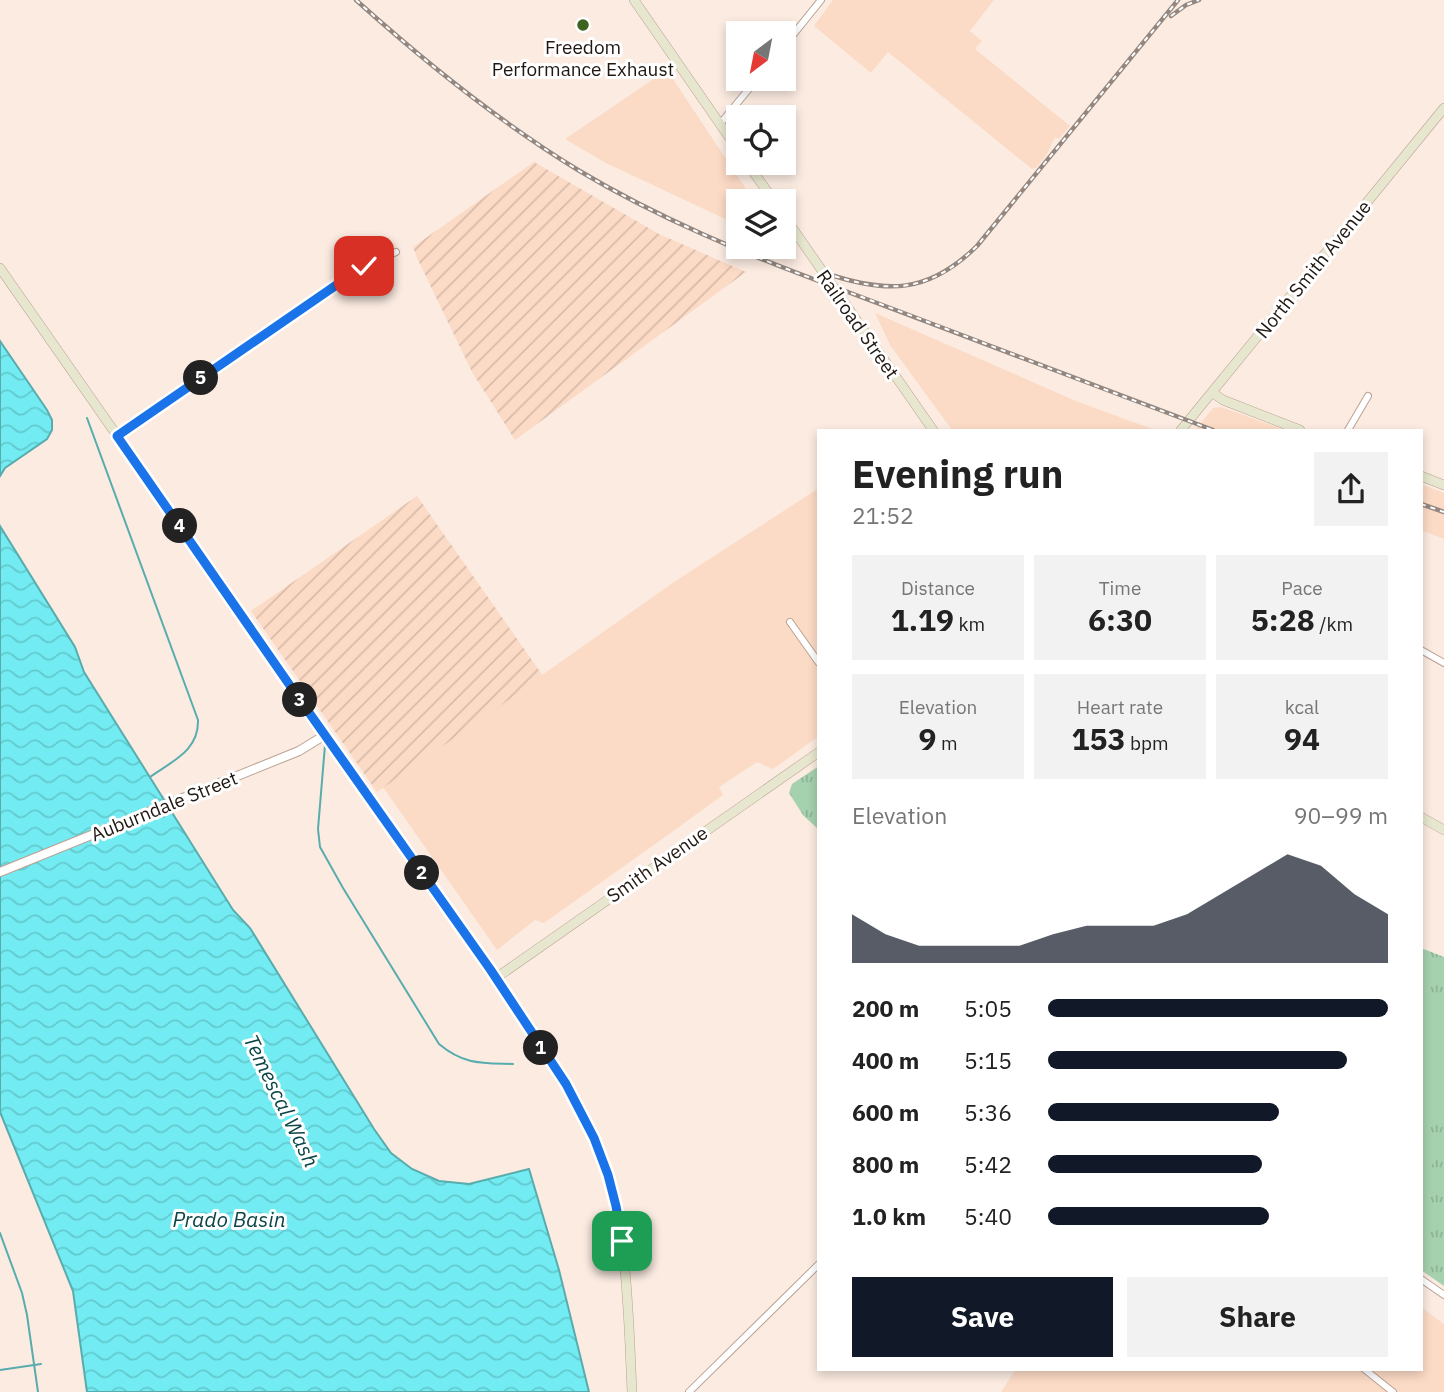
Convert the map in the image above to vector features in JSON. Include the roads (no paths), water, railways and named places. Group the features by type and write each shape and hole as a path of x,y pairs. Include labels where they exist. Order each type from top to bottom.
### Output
{"main road":[{"path":"634,0 726,133"},
{"name":"North Smith Avenue","path":"1182,429 1444,108"},
{"name":"Railroad Street","path":"796,233 932,429"},
{"path":"0,268 496,978 573,1096 594,1138 616,1206 622,1241 632,1392"},
{"path":"1213,393 1223,400 1297,429"},
{"path":"1423,477 1444,485"},
{"name":"Smith Avenue","path":"496,978 817,753"},
{"path":"1423,818 1444,830"}],"street":[{"path":"796,31 821,0"},
{"path":"720,124 747,91"},
{"path":"117,436 364,266 396,253"},
{"path":"1349,429 1368,396"},
{"path":"790,622 817,660"},
{"path":"1423,651 1444,663"},
{"name":"Auburndale Street","path":"0,872 299,751 325,735"},
{"path":"689,1392 817,1266"},
{"path":"1423,1280 1444,1295"},
{"path":"1367,1371 1394,1392"}],"water":[{"path":"0,341 47,410 52,420 52,430 47,439 5,468 0,476"},
{"name":"Prado Basin","path":"0,526 75,647 84,672 233,910 250,928 391,1153 412,1169 439,1181 469,1184 529,1169 559,1270 589,1392 87,1392 73,1291 0,1112"}],"waterway":[{"path":"87,418 198,720 197,731 189,747 150,777"},
{"path":"325,745 318,829 320,847 343,888 439,1044 465,1059 483,1063 513,1064"},
{"path":"0,1233 22,1293 38,1392"},
{"path":"0,1370 41,1364"}],"railway":[{"path":"356,0 436,69 491,111 578,170 639,204 767,261 1210,429"},
{"path":"825,273 868,284 906,285 924,281 959,262 977,246 1178,0"},
{"path":"1171,16 1186,5 1199,0"},
{"path":"1423,505 1444,512"}],"place":[{"name":"Freedom Performance Exhaust","path":"583,25"}],"water label":[{"name":"Temescal Wash","path":"281,1101"}]}
